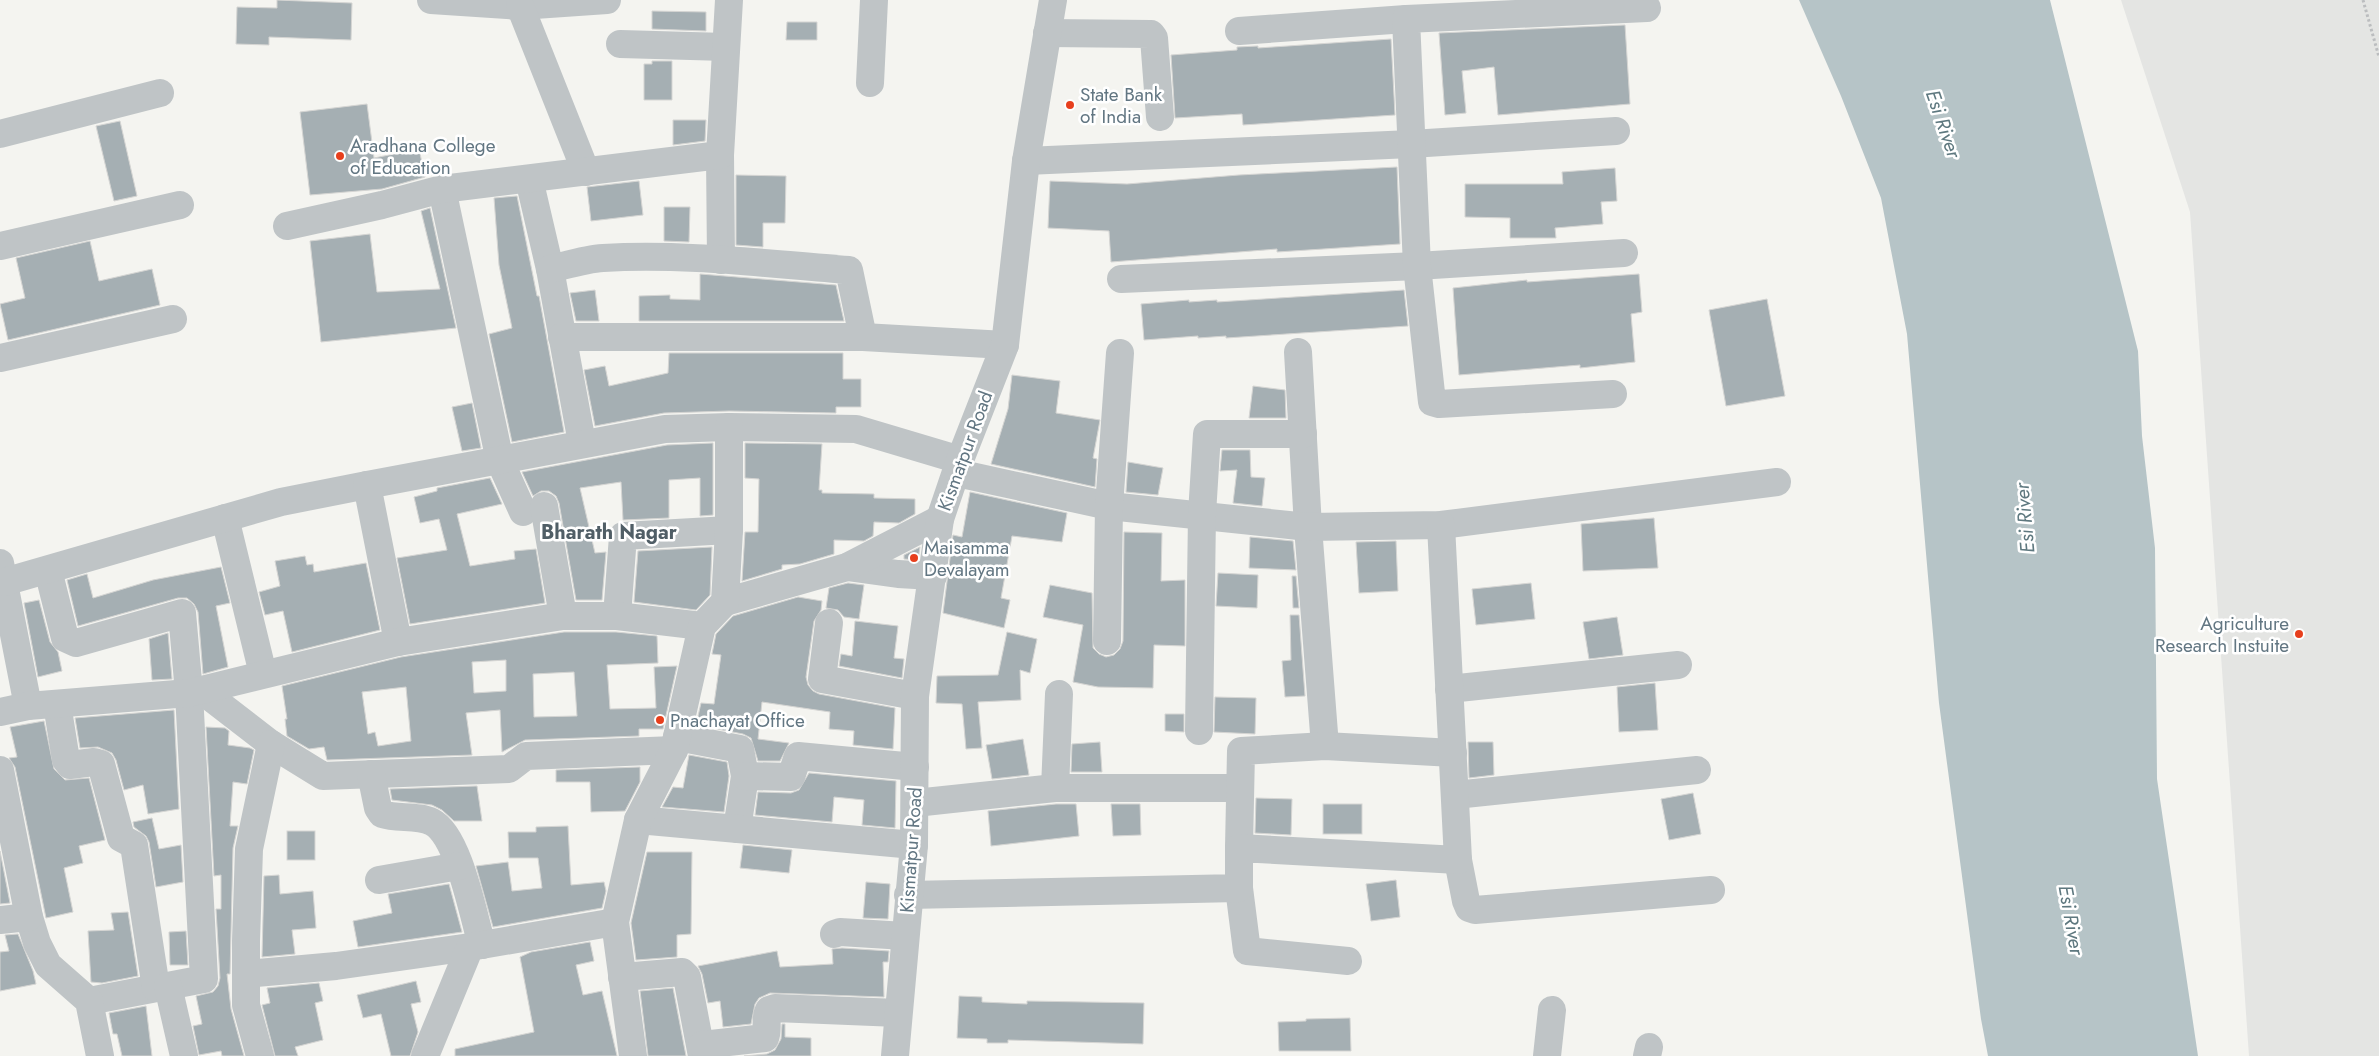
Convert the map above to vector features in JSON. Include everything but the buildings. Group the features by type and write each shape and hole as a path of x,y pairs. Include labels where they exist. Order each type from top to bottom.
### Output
{"street":[{"path":"431,0 520,6 607,0"},
{"path":"721,260 720,155 729,0"},
{"path":"870,83 874,0"},
{"name":"Kismatpur Road","path":"895,1056 914,845 915,696 940,519 1005,345 1026,161 1053,0"},
{"path":"520,6 586,172"},
{"path":"1239,31 1406,19 1647,8"},
{"path":"1406,19 1418,266 1432,402 1439,404 1613,394"},
{"path":"1047,33 1151,34 1154,38 1160,117"},
{"path":"620,44 726,47"},
{"path":"0,134 160,93"},
{"path":"1026,161 1411,144 1616,131"},
{"path":"287,226 442,189 720,155"},
{"path":"529,179 550,269 582,443"},
{"path":"442,189 500,461 534,509 563,616"},
{"path":"0,246 180,205"},
{"path":"1121,279 1418,266 1624,253"},
{"path":"550,269 601,258 721,260 849,270 863,337"},
{"path":"0,358 173,319"},
{"path":"562,337 863,337 1005,345"},
{"path":"1298,352 1308,527 1325,746"},
{"path":"1107,641 1109,506 1120,353"},
{"path":"725,602 729,530 729,427"},
{"path":"28,706 2,573 48,570 281,502 500,461 582,443 665,429 729,427 856,429 958,467 1109,506 1202,514 1308,527 1441,525 1777,482"},
{"path":"1200,731 1202,514 1207,434 1302,434"},
{"path":"367,485 398,642"},
{"path":"225,518 263,674"},
{"path":"633,1056 615,922 638,820 675,743 702,626 725,602 847,567 940,519"},
{"path":"1441,525 1458,860 1466,902 1469,908 1475,910 1710,890"},
{"path":"617,616 623,536 729,530"},
{"path":"847,567 898,574 933,576"},
{"path":"48,570 66,638 70,642 76,643 182,613 195,692 204,979 89,1001"},
{"path":"0,712 28,706 195,692 398,642 563,616 617,616 702,626"},
{"path":"829,623 822,679 915,696"},
{"path":"1449,689 1678,664"},
{"path":"195,692 271,744 323,776 509,769 526,756 675,743 740,749 745,776 737,829"},
{"path":"1055,788 1059,694"},
{"path":"57,704 66,760 70,765 94,762 101,764 121,838 134,846 162,987 184,1056"},
{"path":"260,1056 246,1005 249,849 271,744"},
{"path":"1348,961 1247,951 1239,888 1241,751 1325,746 1453,754"},
{"path":"745,776 791,777 798,756 915,767"},
{"path":"0,770 37,943 48,966 89,1001 100,1056"},
{"path":"1455,795 1697,770"},
{"path":"371,774 378,808 382,814 431,821 444,831 454,846 476,946 425,1056"},
{"path":"915,803 1055,788 1240,788"},
{"path":"638,820 914,845"},
{"path":"1240,848 1458,860"},
{"path":"379,880 459,866"},
{"path":"908,895 1239,888"},
{"path":"0,920 30,917"},
{"path":"246,974 336,966 476,946 615,922"},
{"path":"834,934 840,932 905,936"},
{"path":"202,942 246,941"},
{"path":"622,977 682,972 690,983 702,1051 765,1038 767,1033 766,1016 769,1010 775,1008 898,1012"},
{"path":"1547,1056 1552,1010"}],"path":[{"path":"2364,0 2379,57"}],"shaded area":[{"name":"Agriculture Research Instuite","path":"2121,0 2379,0 2379,1056 2249,1056 2190,212"}],"water":[{"name":"Esi River","path":"1799,0 2050,0 2138,351 2142,436 2155,548 2157,779 2198,1056 1988,1056 1981,1019 1939,703 1907,334 1881,198 1841,96"}],"place":[{"name":"State Bank of India","path":"1070,105"},
{"name":"Aradhana College of Education","path":"340,156"},
{"name":"Maisamma Devalayam","path":"914,558"},
{"name":"Agriculture Research Instuite","path":"2299,634"},
{"name":"Pnachayat Office","path":"660,720"}],"district":[{"name":"Bharath Nagar","path":"609,532"}]}
